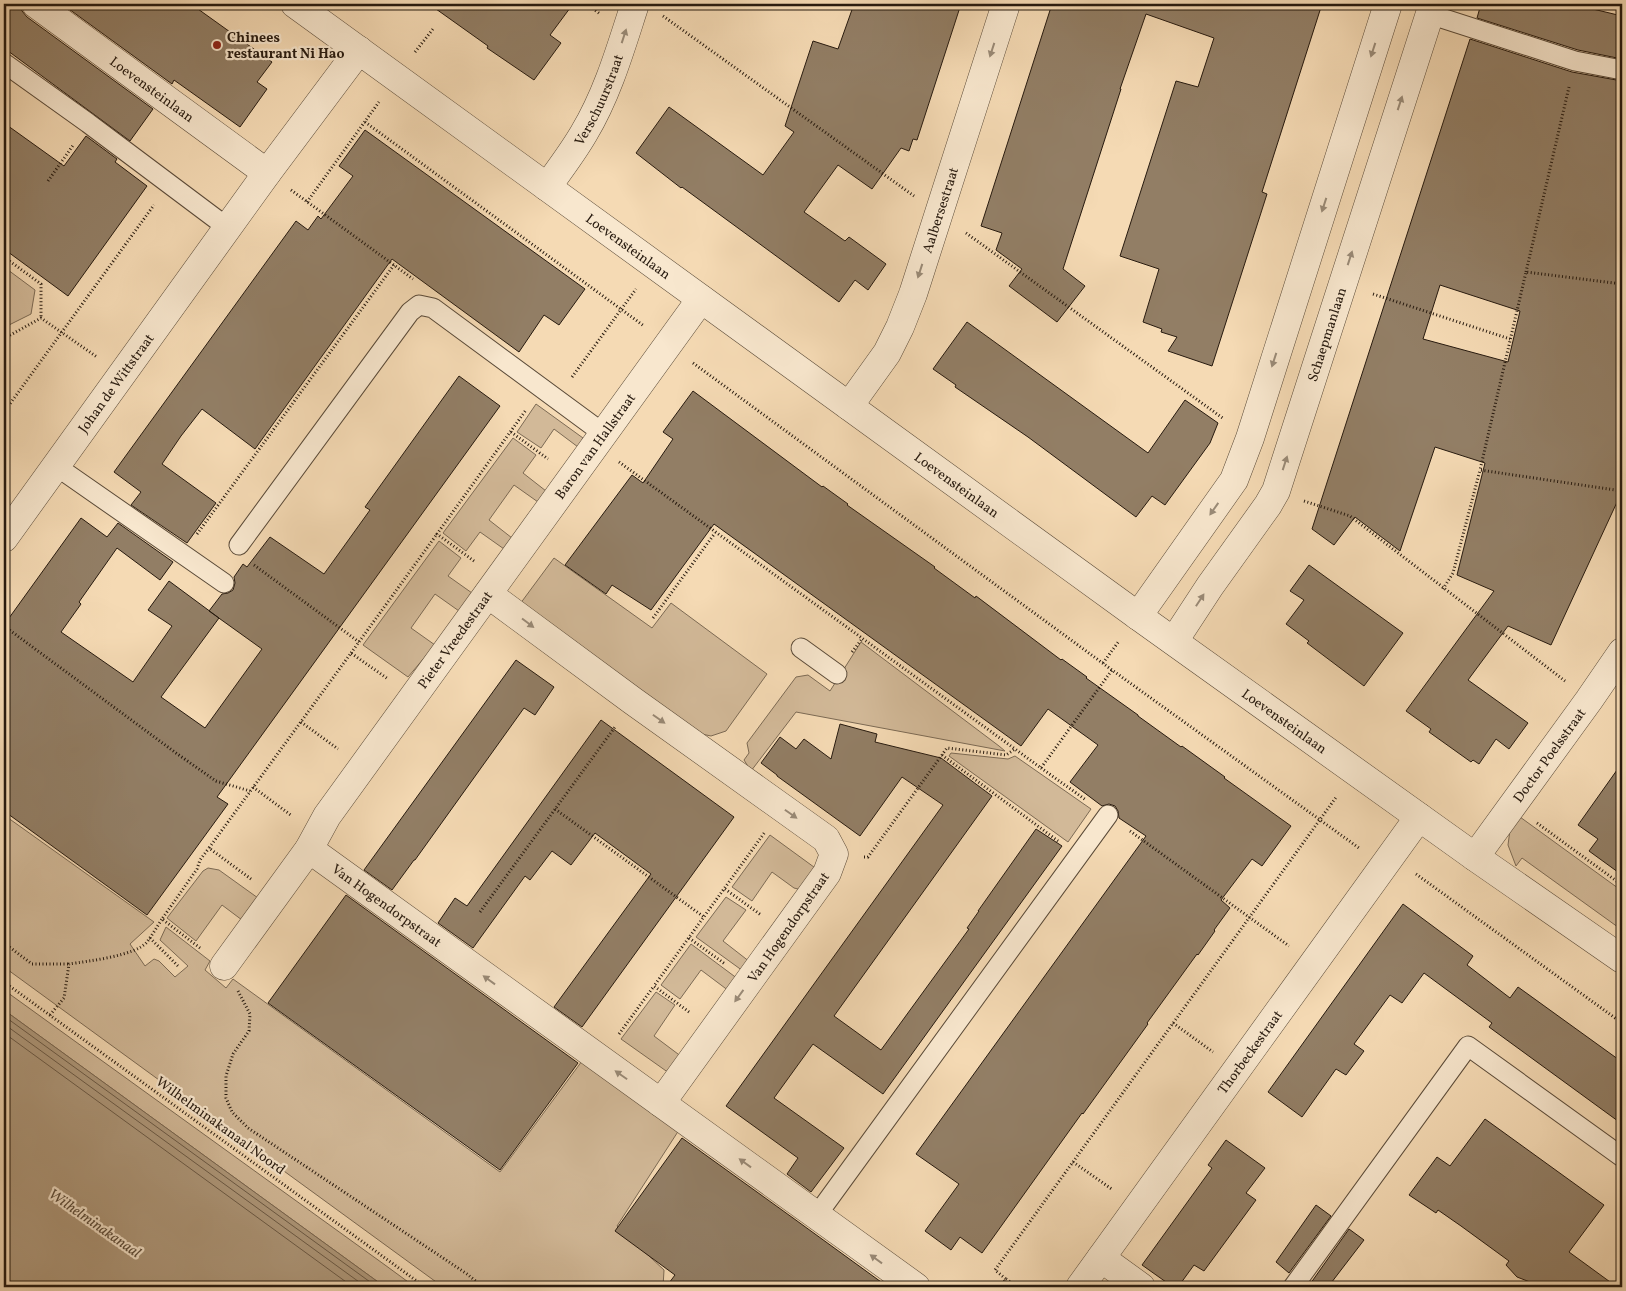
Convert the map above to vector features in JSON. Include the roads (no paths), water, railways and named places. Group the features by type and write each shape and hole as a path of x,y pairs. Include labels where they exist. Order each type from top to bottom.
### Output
{"street":[{"name":"Loevensteinlaan","path":"36,4 267,173"},
{"name":"Loevensteinlaan","path":"295,4 1138,616 1622,960"},
{"name":"Verschuurstraat","path":"547,187 584,133 601,98 615,64 635,4"},
{"name":"Aalbersestraat","path":"849,406 887,353 900,328 913,294 1006,4"},
{"path":"1138,616 1234,480 1388,4"},
{"name":"Schaepmanlaan","path":"1174,641 1276,491 1431,9"},
{"name":"Johan de Wittstraat","path":"4,538 358,50"},
{"name":"Baron van Hallstraat","path":"494,587 701,299"},
{"name":"Pieter Vreedestraat","path":"224,966 313,841 327,816 494,587 633,701 826,839 834,854"},
{"name":"Doctor Poelsstraat","path":"1475,857 1622,652"},
{"name":"Thorbeckestraat","path":"1080,1287 1419,817"},
{"name":"Van Hogendorpstraat","path":"313,841 600,1060 916,1287"},
{"name":"Van Hogendorpstraat","path":"661,1103 828,873 834,854"},
{"path":"1101,1258 1141,1287"}],"lane":[{"path":"1431,9 1575,61 1622,70"},
{"path":"4,63 88,123 228,228"},
{"path":"239,545 410,312 419,305 433,308 549,393 600,439"},
{"path":"56,466 224,583"},
{"path":"801,648 837,674"},
{"path":"817,1216 1108,815"},
{"path":"1293,1287 1468,1046 1622,1157"}],"water":[{"name":"Wilhelminakanaal","path":"4,1010 385,1287 4,1287"}],"place":[{"name":"Chinees restaurant Ni Hao","path":"217,45"}]}
